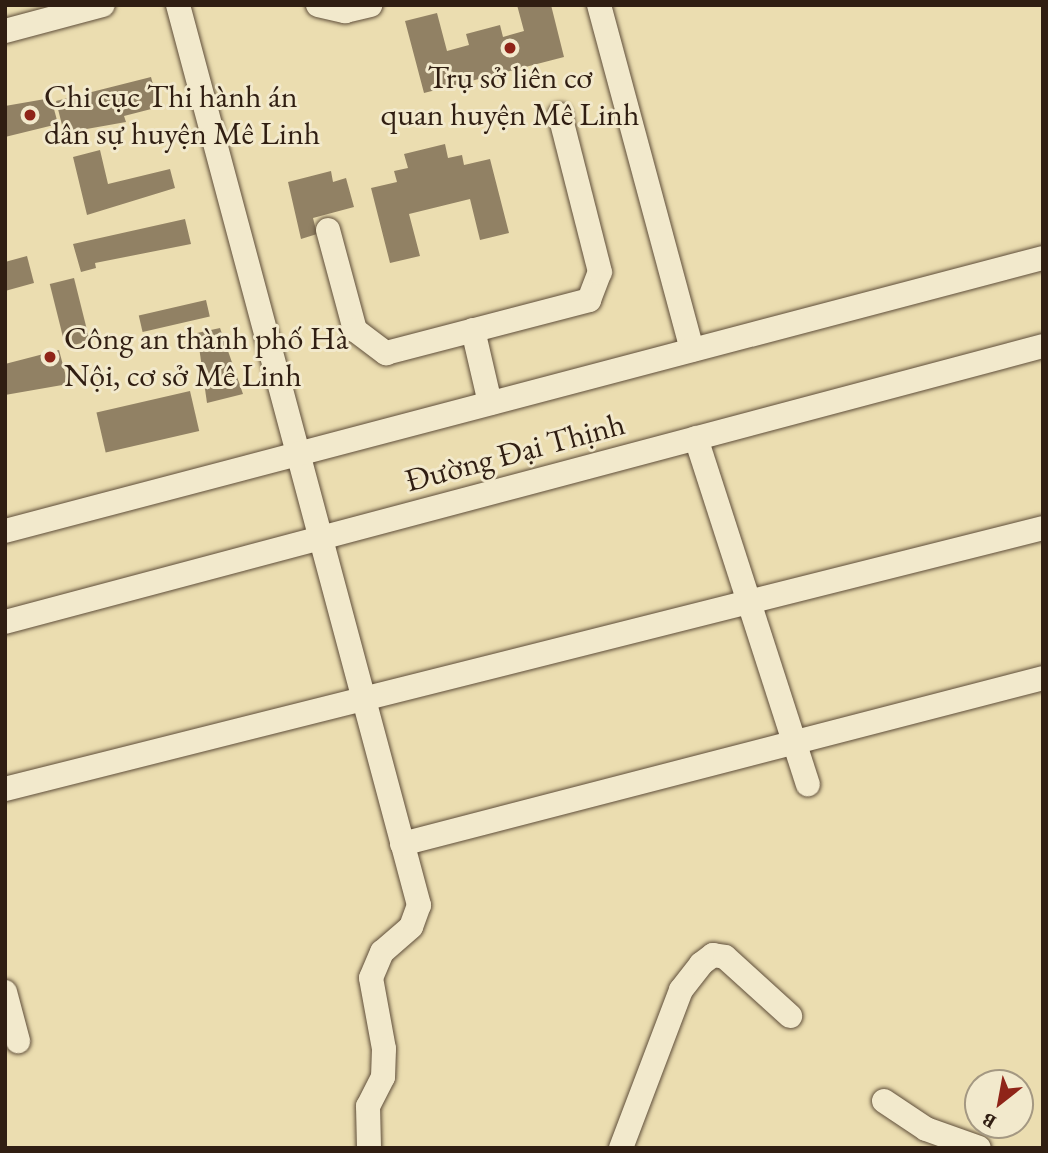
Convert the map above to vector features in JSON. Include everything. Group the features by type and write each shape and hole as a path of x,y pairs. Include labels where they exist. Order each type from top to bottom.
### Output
{"street":[{"path":"5,31 103,5"},
{"path":"178,5 361,701 419,905 411,927 382,953 371,978 384,1049 383,1077 368,1106 369,1148"},
{"path":"318,5 335,11 370,5"},
{"path":"599,5 692,351"},
{"path":"328,230 355,330 370,346 386,353 589,300 600,284 559,115"},
{"name":"Đường Đại Thịnh","path":"5,531 296,452 1043,258"},
{"path":"473,330 490,403"},
{"name":"Đường Đại Thịnh","path":"5,622 1043,346"},
{"path":"696,438 754,601 808,784"},
{"path":"5,789 1043,528"},
{"path":"402,844 1043,678"},
{"path":"621,1148 681,990 701,964 713,955 725,957 790,1016"},
{"path":"5,992 18,1041"},
{"path":"884,1101 934,1140 979,1148"}],"building":[{"name":"Trụ sở liên cơ quan huyện Mê Linh","path":"517,5 551,5 564,57 424,93 405,21 437,13 447,51 469,45 466,34 500,25 503,37 524,31"},
{"path":"151,77 159,107 124,116 126,122 64,133 56,101"},
{"name":"Chi cục Thi hành án dân sự huyện Mê Linh","path":"51,98 58,124 5,137 5,106"},
{"path":"445,144 448,158 462,155 464,165 490,159 509,233 480,240 470,199 409,214 420,256 390,263 371,188 397,182 394,171 408,168 404,154"},
{"path":"100,150 108,184 170,169 175,188 87,215 73,157"},
{"path":"331,171 333,182 346,178 354,207 313,218 317,234 301,239 288,182"},
{"path":"185,219 191,244 95,263 96,268 81,272 73,244"},
{"path":"27,256 34,283 5,291 5,262"},
{"path":"74,278 90,341 65,347 50,284"},
{"path":"206,300 210,317 143,332 139,316"},
{"path":"220,328 243,394 207,403 197,333"},
{"path":"59,350 68,384 5,395 5,364"},
{"path":"190,391 199,431 106,453 96,413"}],"place":[{"name":"Trụ sở liên cơ quan huyện Mê Linh","path":"510,48"},
{"name":"Chi cục Thi hành án dân sự huyện Mê Linh","path":"30,115"},
{"name":"Công an thành phố Hà Nội, cơ sở Mê Linh","path":"50,357"}]}
